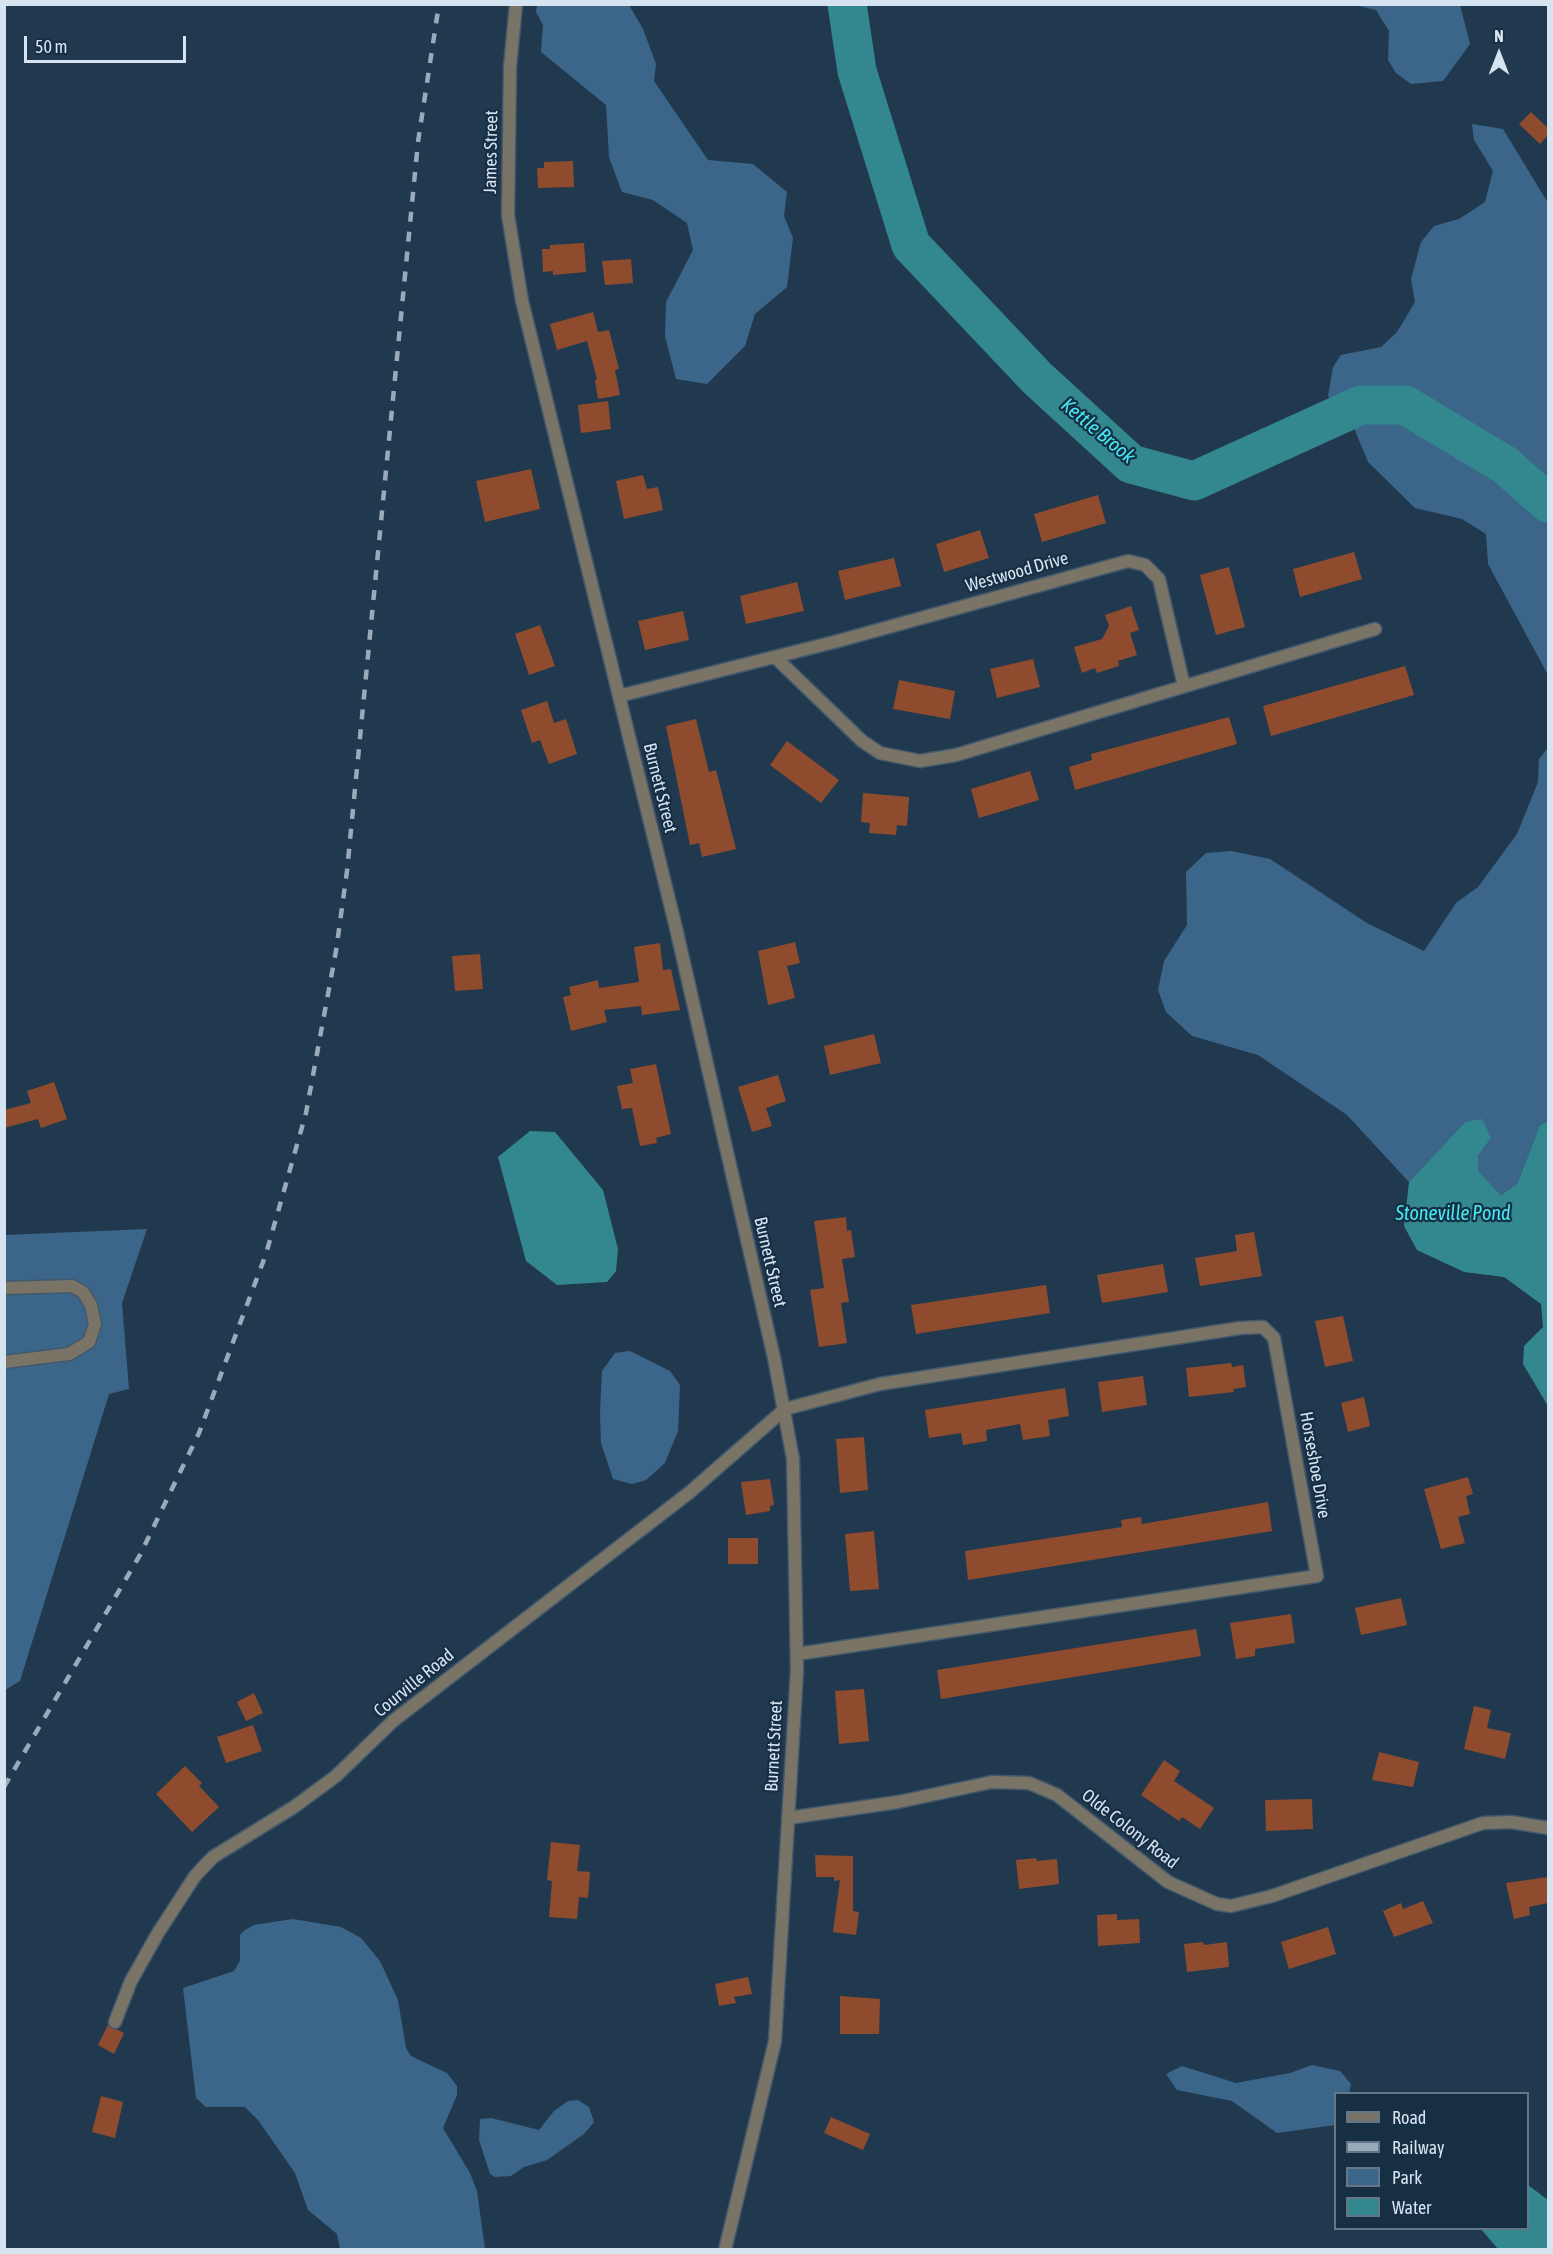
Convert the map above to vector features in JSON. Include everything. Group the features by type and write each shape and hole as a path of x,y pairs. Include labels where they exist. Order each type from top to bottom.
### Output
{"street":[{"name":"James Street","path":"516,4 510,67 508,215 522,299"},
{"name":"Burnett Street","path":"522,299 676,928 784,1408 795,1477 797,1654 775,2041 725,2250"},
{"name":"Westwood Drive","path":"619,696 775,657 1128,561 1144,565 1159,579 1184,686"},
{"path":"775,657 862,741 880,753 920,761 956,755 1375,629"},
{"path":"4,1288 72,1286 83,1292 92,1305 95,1324 88,1342 69,1354 4,1362"},
{"name":"Horseshoe Drive","path":"784,1408 880,1384 1240,1328 1263,1327 1271,1333 1276,1344 1317,1576 797,1654"},
{"name":"Courville Road","path":"115,2022 131,1981 158,1933 195,1876 213,1857 294,1807 336,1776 393,1720 690,1492 784,1408"},
{"name":"Olde Colony Road","path":"788,1818 898,1802 992,1782 1029,1783 1058,1796 1168,1882 1217,1904 1231,1906 1272,1896 1484,1823 1511,1822 1548,1828"}],"green space":[{"path":"537,5 629,5 643,29 656,64 654,81 708,160 753,164 787,192 784,216 793,238 787,287 755,314 745,346 707,384 676,379 665,336 666,302 693,250 687,223 653,200 622,192 609,157 606,105 541,52 543,25 536,12"},
{"path":"1355,5 1460,5 1470,44 1443,81 1411,84 1396,73 1388,60 1389,31 1376,10"},
{"path":"1472,124 1503,129 1548,203 1548,675 1488,564 1486,534 1462,519 1415,508 1368,462 1354,428 1328,396 1333,367 1341,355 1381,347 1397,332 1415,302 1411,279 1421,242 1434,226 1459,219 1485,202 1493,171 1474,140"},
{"path":"1548,748 1548,1121 1540,1125 1517,1184 1501,1195 1478,1171 1478,1156 1491,1138 1465,1122 1409,1182 1347,1115 1258,1055 1192,1036 1166,1012 1158,990 1164,961 1187,925 1186,872 1206,853 1231,851 1270,859 1367,923 1424,951 1456,903 1478,887 1517,834 1538,782 1539,759"},
{"path":"147,1229 122,1303 129,1389 109,1394 20,1681 5,1690 5,1235"},
{"path":"630,1351 670,1371 680,1385 678,1431 665,1463 646,1480 632,1484 613,1479 601,1443 600,1413 602,1371 615,1353"},
{"path":"293,1919 341,1927 361,1938 380,1961 398,2000 406,2048 411,2056 447,2073 457,2086 457,2095 443,2128 470,2173 477,2191 485,2249 340,2249 337,2234 308,2210 295,2173 258,2120 245,2107 206,2107 196,2098 183,1988 234,1971 240,1961 240,1935 245,1930 254,1925"},
{"path":"1312,2065 1340,2071 1351,2084 1349,2092 1334,2092 1334,2125 1277,2133 1232,2101 1177,2090 1166,2074 1182,2066 1236,2083 1290,2073"},
{"path":"578,2100 589,2107 594,2122 584,2134 547,2160 524,2167 511,2176 495,2177 490,2174 479,2140 480,2119 491,2118 539,2130 554,2111 568,2101"}],"water":[{"name":"Stoneville Pond","path":"1482,1119 1491,1138 1478,1156 1478,1171 1501,1195 1517,1184 1540,1125 1548,1121 1548,1406 1523,1364 1524,1346 1543,1327 1541,1304 1504,1277 1464,1272 1417,1250 1404,1226 1409,1182 1465,1122"},
{"path":"530,1131 555,1132 603,1190 618,1249 616,1271 607,1282 557,1285 526,1261 498,1157"},
{"path":"1529,2186 1548,2200 1548,2249 1498,2249 1482,2230 1529,2230"}],"building":[{"path":"1531,112 1548,128 1548,135 1540,144 1519,124"},
{"path":"573,161 574,187 538,188 537,168 544,168 544,162"},
{"path":"584,243 586,272 553,275 553,271 543,272 542,249 550,249 550,245"},
{"path":"631,259 633,283 605,285 602,261"},
{"path":"593,312 598,332 609,330 619,369 615,370 620,395 598,399 595,380 597,379 587,341 557,350 550,324"},
{"path":"608,401 611,429 581,433 578,405"},
{"path":"531,469 540,509 485,522 476,481"},
{"path":"643,475 647,489 658,487 663,510 624,519 616,481"},
{"path":"1098,495 1106,523 1042,542 1034,514"},
{"path":"980,530 989,558 944,572 936,544"},
{"path":"1354,552 1362,579 1300,597 1293,569"},
{"path":"894,558 901,586 845,600 838,571"},
{"path":"1229,567 1245,627 1216,635 1200,575"},
{"path":"797,582 804,611 746,624 740,596"},
{"path":"1131,606 1139,630 1130,633 1137,655 1118,661 1119,666 1097,673 1095,668 1082,673 1074,647 1102,639 1109,626 1105,615"},
{"path":"683,611 689,640 645,650 638,621"},
{"path":"540,625 555,666 529,675 515,634"},
{"path":"1033,659 1040,687 997,698 990,669"},
{"path":"1405,666 1414,695 1271,736 1263,706"},
{"path":"899,680 955,691 950,719 893,709"},
{"path":"547,701 554,723 566,719 577,754 549,764 540,740 532,743 521,710"},
{"path":"1229,717 1237,744 1075,790 1069,767 1092,760 1091,754"},
{"path":"696,719 709,772 716,770 736,849 702,857 699,843 690,845 666,726"},
{"path":"787,741 839,780 821,803 770,765"},
{"path":"1030,771 1039,800 979,818 971,789"},
{"path":"863,793 909,797 907,826 897,825 896,835 869,833 870,823 861,822"},
{"path":"795,942 800,963 787,966 795,998 768,1005 758,951"},
{"path":"660,943 663,970 671,969 680,1010 642,1015 641,1006 604,1010 607,1022 571,1031 563,997 571,995 569,987 598,980 599,988 639,982 634,947"},
{"path":"480,954 483,989 455,991 452,956"},
{"path":"874,1034 881,1063 830,1075 824,1046"},
{"path":"656,1064 671,1134 656,1138 657,1143 640,1146 632,1108 622,1109 617,1086 633,1083 630,1069"},
{"path":"778,1075 786,1101 766,1108 772,1126 752,1132 738,1087"},
{"path":"54,1082 67,1119 41,1128 38,1119 4,1128 4,1110 31,1103 27,1091"},
{"path":"846,1217 847,1231 851,1230 855,1257 842,1259 849,1302 841,1303 847,1343 819,1347 810,1290 824,1288 814,1221"},
{"path":"1254,1232 1262,1276 1200,1286 1195,1258 1237,1251 1235,1235"},
{"path":"1163,1264 1168,1292 1102,1303 1097,1275"},
{"path":"1046,1285 1050,1313 916,1334 911,1305"},
{"path":"1343,1316 1353,1361 1325,1367 1315,1321"},
{"path":"1231,1363 1232,1367 1243,1365 1246,1387 1233,1389 1234,1392 1189,1397 1186,1368"},
{"path":"1143,1376 1147,1405 1102,1412 1098,1382"},
{"path":"1065,1388 1069,1416 1048,1420 1050,1436 1023,1440 1020,1424 986,1430 987,1441 963,1445 961,1433 929,1438 925,1410"},
{"path":"1364,1397 1370,1426 1348,1432 1341,1403"},
{"path":"864,1437 868,1490 840,1493 836,1439"},
{"path":"1468,1477 1473,1494 1466,1496 1470,1514 1458,1517 1465,1543 1441,1549 1424,1489"},
{"path":"770,1479 774,1505 770,1506 770,1511 746,1515 741,1482"},
{"path":"1268,1502 1272,1531 968,1580 965,1551 1122,1527 1121,1520 1141,1517 1142,1524"},
{"path":"874,1531 879,1589 850,1591 845,1534"},
{"path":"728,1538 758,1538 758,1564 728,1564"},
{"path":"1401,1598 1407,1625 1361,1635 1355,1608"},
{"path":"1291,1614 1295,1643 1255,1649 1255,1656 1236,1659 1230,1623"},
{"path":"1196,1629 1201,1656 941,1699 937,1670"},
{"path":"864,1689 869,1741 839,1744 835,1691"},
{"path":"254,1693 263,1713 246,1721 237,1702"},
{"path":"1474,1706 1491,1710 1487,1728 1511,1733 1505,1759 1464,1749"},
{"path":"253,1725 262,1751 226,1763 217,1737"},
{"path":"1379,1752 1419,1762 1413,1787 1372,1780"},
{"path":"1164,1760 1180,1771 1174,1781 1214,1808 1200,1829 1182,1817 1179,1821 1141,1795"},
{"path":"185,1766 202,1783 199,1786 219,1807 192,1832 156,1794"},
{"path":"1312,1799 1313,1829 1266,1831 1265,1800"},
{"path":"551,1842 580,1845 577,1871 590,1872 588,1898 579,1897 577,1919 549,1917 552,1881 547,1880"},
{"path":"815,1855 853,1856 853,1911 859,1912 856,1935 833,1932 840,1880 834,1881 834,1877 816,1877"},
{"path":"1036,1858 1037,1861 1057,1859 1059,1884 1019,1889 1016,1860"},
{"path":"1548,1877 1548,1903 1529,1907 1530,1915 1514,1919 1506,1883"},
{"path":"1423,1901 1433,1923 1394,1937 1383,1911 1401,1903 1403,1909"},
{"path":"1117,1914 1117,1920 1139,1919 1140,1943 1098,1946 1097,1915"},
{"path":"1328,1927 1336,1954 1289,1969 1281,1942"},
{"path":"1203,1942 1204,1945 1227,1942 1229,1967 1187,1972 1184,1944"},
{"path":"748,1977 752,1994 734,1997 736,2003 719,2006 715,1984"},
{"path":"840,1996 880,1999 879,2034 840,2034"},
{"path":"108,2025 124,2033 114,2054 98,2045"},
{"path":"101,2096 123,2102 115,2138 92,2132"},
{"path":"831,2117 870,2134 863,2150 824,2133"}],"waterway":[{"name":"Kettle Brook","path":"847,4 857,71 911,245 1037,378 1131,464 1194,481 1361,405 1405,405 1505,465 1548,503"}],"railway":[{"path":"4,1787 140,1555 199,1433 266,1254 306,1113 336,951 347,871 418,142 439,4"}]}
